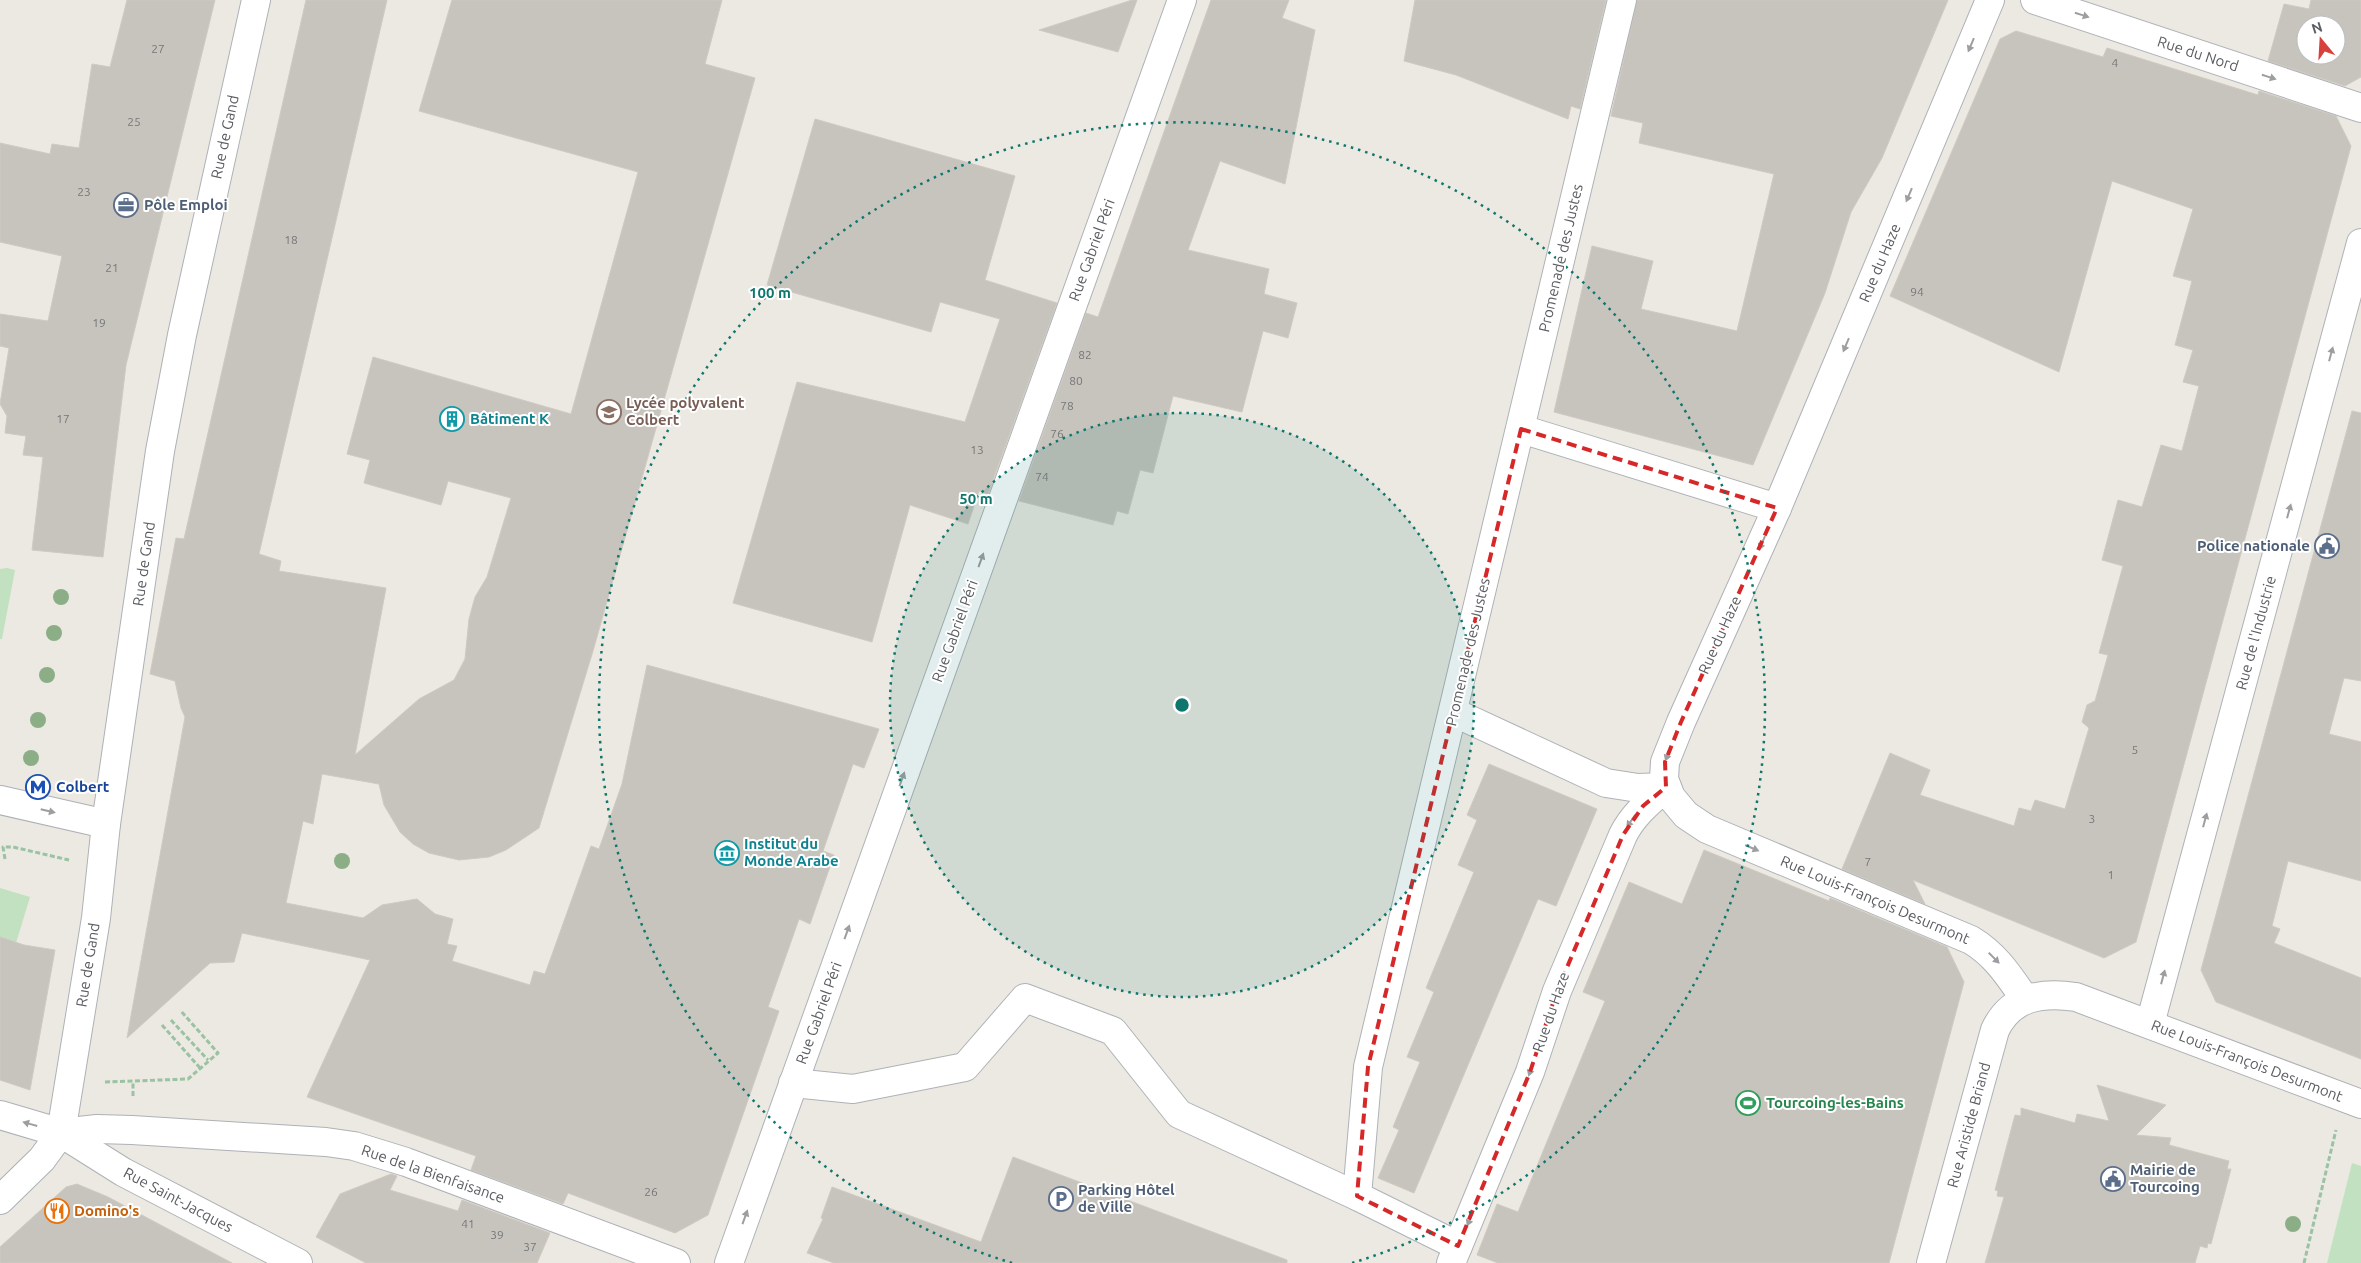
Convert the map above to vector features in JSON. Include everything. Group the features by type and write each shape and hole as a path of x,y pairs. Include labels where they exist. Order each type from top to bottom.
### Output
{"street":[{"name":"Rue de Gand","path":"60,1133 96,918 106,824 160,451 172,387 256,0"},
{"name":"Rue Gabriel Péri","path":"729,1263 1182,0"},
{"name":"Promenade des Justes","path":"1357,1196 1368,1068 1622,0"},
{"name":"Rue du Haze","path":"1455,1255 1530,1072 1557,991 1623,835 1635,816 1666,787 1664,778 1665,762 1681,722 1777,508 1990,0"},
{"name":"Rue du Nord","path":"2035,0 2361,108"},
{"name":"Rue de l'Industrie","path":"2150,1024 2351,317 2361,243"},
{"path":"1521,429 1777,508"},
{"path":"1453,712 1606,783 1638,788 1666,787"},
{"name":"Rue Louis-François Desurmont","path":"1666,787 1686,815 1707,828 1977,944 2004,968 2025,1000 2059,994 2076,997 2352,1101"},
{"path":"0,800 106,824"},
{"path":"793,1083 853,1089 965,1067 1025,998 1113,1030 1179,1114 1357,1196 1455,1255"},
{"name":"Rue Aristide Briand","path":"1931,1263 1995,1030 2009,1008 2025,1000"},
{"path":"0,1115 60,1133 42,1159 0,1200"},
{"name":"Rue de la Bienfaisance","path":"60,1133 97,1129 132,1130 326,1142 354,1146 406,1162 676,1263"},
{"name":"Rue Saint-Jacques","path":"60,1133 123,1172 298,1263"}],"path":[{"path":"5,859 3,847 13,847 102,865"},
{"path":"133,1081 188,1079 218,1052 180,1010"},
{"path":"172,1020 208,1060"},
{"path":"162,1025 200,1068"},
{"path":"2304,1263 2352,1101"}],"highlighted area":[{"path":"1521,429 1777,508 1665,762 1666,787 1643,806 1623,835 1557,991 1530,1072 1458,1246 1357,1196 1368,1067"}],"green space":[{"path":"0,569 15,570 2,639 0,639"},
{"path":"0,888 30,897 16,943 0,938"},
{"path":"2352,1163 2361,1166 2361,1263 2327,1263"}],"building":[{"path":"127,0 215,0 126,365 103,557 32,550 43,457 23,455 26,436 5,433 7,416 0,404 9,348 0,346 0,314 48,321 62,256 0,242 0,143 50,154 52,144 79,148 92,64 110,67"},
{"path":"306,0 387,0 259,554 281,561 279,571 386,588 355,755 419,699 454,680 465,659 469,619 475,597 487,577 511,498 448,481 441,505 364,483 370,460 347,454 373,357 571,414 638,172 419,111 452,0 722,0 705,64 755,78 593,651 539,828 506,850 489,857 459,860 429,853 413,844 400,832 384,805 379,784 322,774 313,824 303,821 286,903 363,918 382,905 417,899 435,914 453,919 447,944 457,946 452,961 530,985 534,971 545,974 591,846 599,849 622,784 647,665 879,729 864,768 853,764 823,851 834,855 810,924 799,919 768,1007 779,1011 708,1215 675,1233 568,1193 563,1204 471,1170 476,1156 307,1097 370,960 242,933 234,962 210,963 127,1038 185,717 175,681 150,674 176,538 184,539"},
{"path":"1137,0 1118,52 1039,30"},
{"path":"1211,0 1289,0 1282,18 1315,30 1285,184 1220,161 1188,250 1269,269 1264,294 1297,303 1288,338 1263,331 1242,412 1173,396 1153,473 1140,470 1128,514 1117,511 1113,525 1019,501 1086,313 1098,317"},
{"path":"1415,0 1606,0 1580,109 1571,106 1568,119 1456,75 1404,61"},
{"path":"1637,0 1948,0 1882,158 1851,212 1825,293 1753,465 1554,412 1592,246 1653,261 1641,309 1737,331 1774,174 1639,143 1643,123 1611,116"},
{"path":"2311,0 2361,0 2361,77 2345,86 2268,61 2284,4 2309,9"},
{"path":"2016,31 2103,57 2107,48 2258,95 2259,91 2336,116 2351,146 2136,942 2104,958 1913,880 1925,904 1842,869 1890,753 1930,770 1920,795 2014,826 2019,808 2031,811 2035,800 2065,809 2089,728 2082,722 2087,705 2095,701 2108,655 2099,653 2123,566 2102,560 2118,500 2142,507 2161,445 2182,451 2199,386 2183,382 2193,350 2175,345 2192,281 2173,276 2193,209 2112,181 2059,372 1890,296 2000,39"},
{"path":"815,119 1015,176 985,280 1057,303 988,494 979,491 968,524 910,505 872,642 733,603 797,382 965,422 1000,319 940,302 931,332 767,285"},
{"path":"2352,411 2361,413 2361,681 2344,678 2329,734 2361,742 2361,881 2288,861 2272,926 2280,929 2274,943 2361,978 2361,1059 2216,1002 2201,970"},
{"path":"1489,764 1597,809 1556,906 1538,899 1414,1193 1378,1178 1399,1130 1393,1127 1420,1062 1407,1057 1434,992 1426,988 1474,872 1458,865 1477,820 1467,815"},
{"name":"Tourcoing-les-Bains","path":"1704,850 1829,901 1830,898 1947,947 1964,982 1889,1263 1498,1263 1477,1255 1497,1204 1518,1212 1605,1001 1583,992 1629,882 1682,904"},
{"path":"0,937 24,945 55,950 30,1090 0,1080"},
{"name":"Mairie de Tourcoing","path":"2097,1085 2166,1105 2136,1135 2171,1138 2169,1145 2229,1161 2227,1169 2231,1169 2211,1244 2208,1243 2207,1248 2200,1246 2195,1263 1985,1263 2004,1197 1997,1196 1998,1191 1995,1190 2015,1115 2021,1116 2021,1108 2075,1123 2077,1114 2109,1121"},
{"name":"Parking Hôtel de Ville","path":"1013,1157 1287,1260 1287,1263 834,1263 807,1253 823,1219 821,1218 832,1187 981,1242"},
{"path":"391,1174 397,1176 390,1190 458,1211 462,1200 550,1233 537,1263 366,1263 316,1237 340,1194"},
{"path":"77,1184 108,1197 232,1263 0,1263 0,1247 66,1187"}],"place":[{"name":"Pôle Emploi","path":"126,205"},
{"name":"Lycée polyvalent Colbert","path":"609,412"},
{"name":"Bâtiment K","path":"452,419"},
{"name":"Police nationale","path":"2327,546"},
{"name":"Colbert","path":"38,787"},
{"name":"Institut du Monde Arabe","path":"727,853"},
{"name":"Tourcoing-les-Bains","path":"1748,1103"},
{"name":"Mairie de Tourcoing","path":"2113,1179"},
{"name":"Parking Hôtel de Ville","path":"1061,1199"},
{"name":"Domino's","path":"57,1211"}]}
